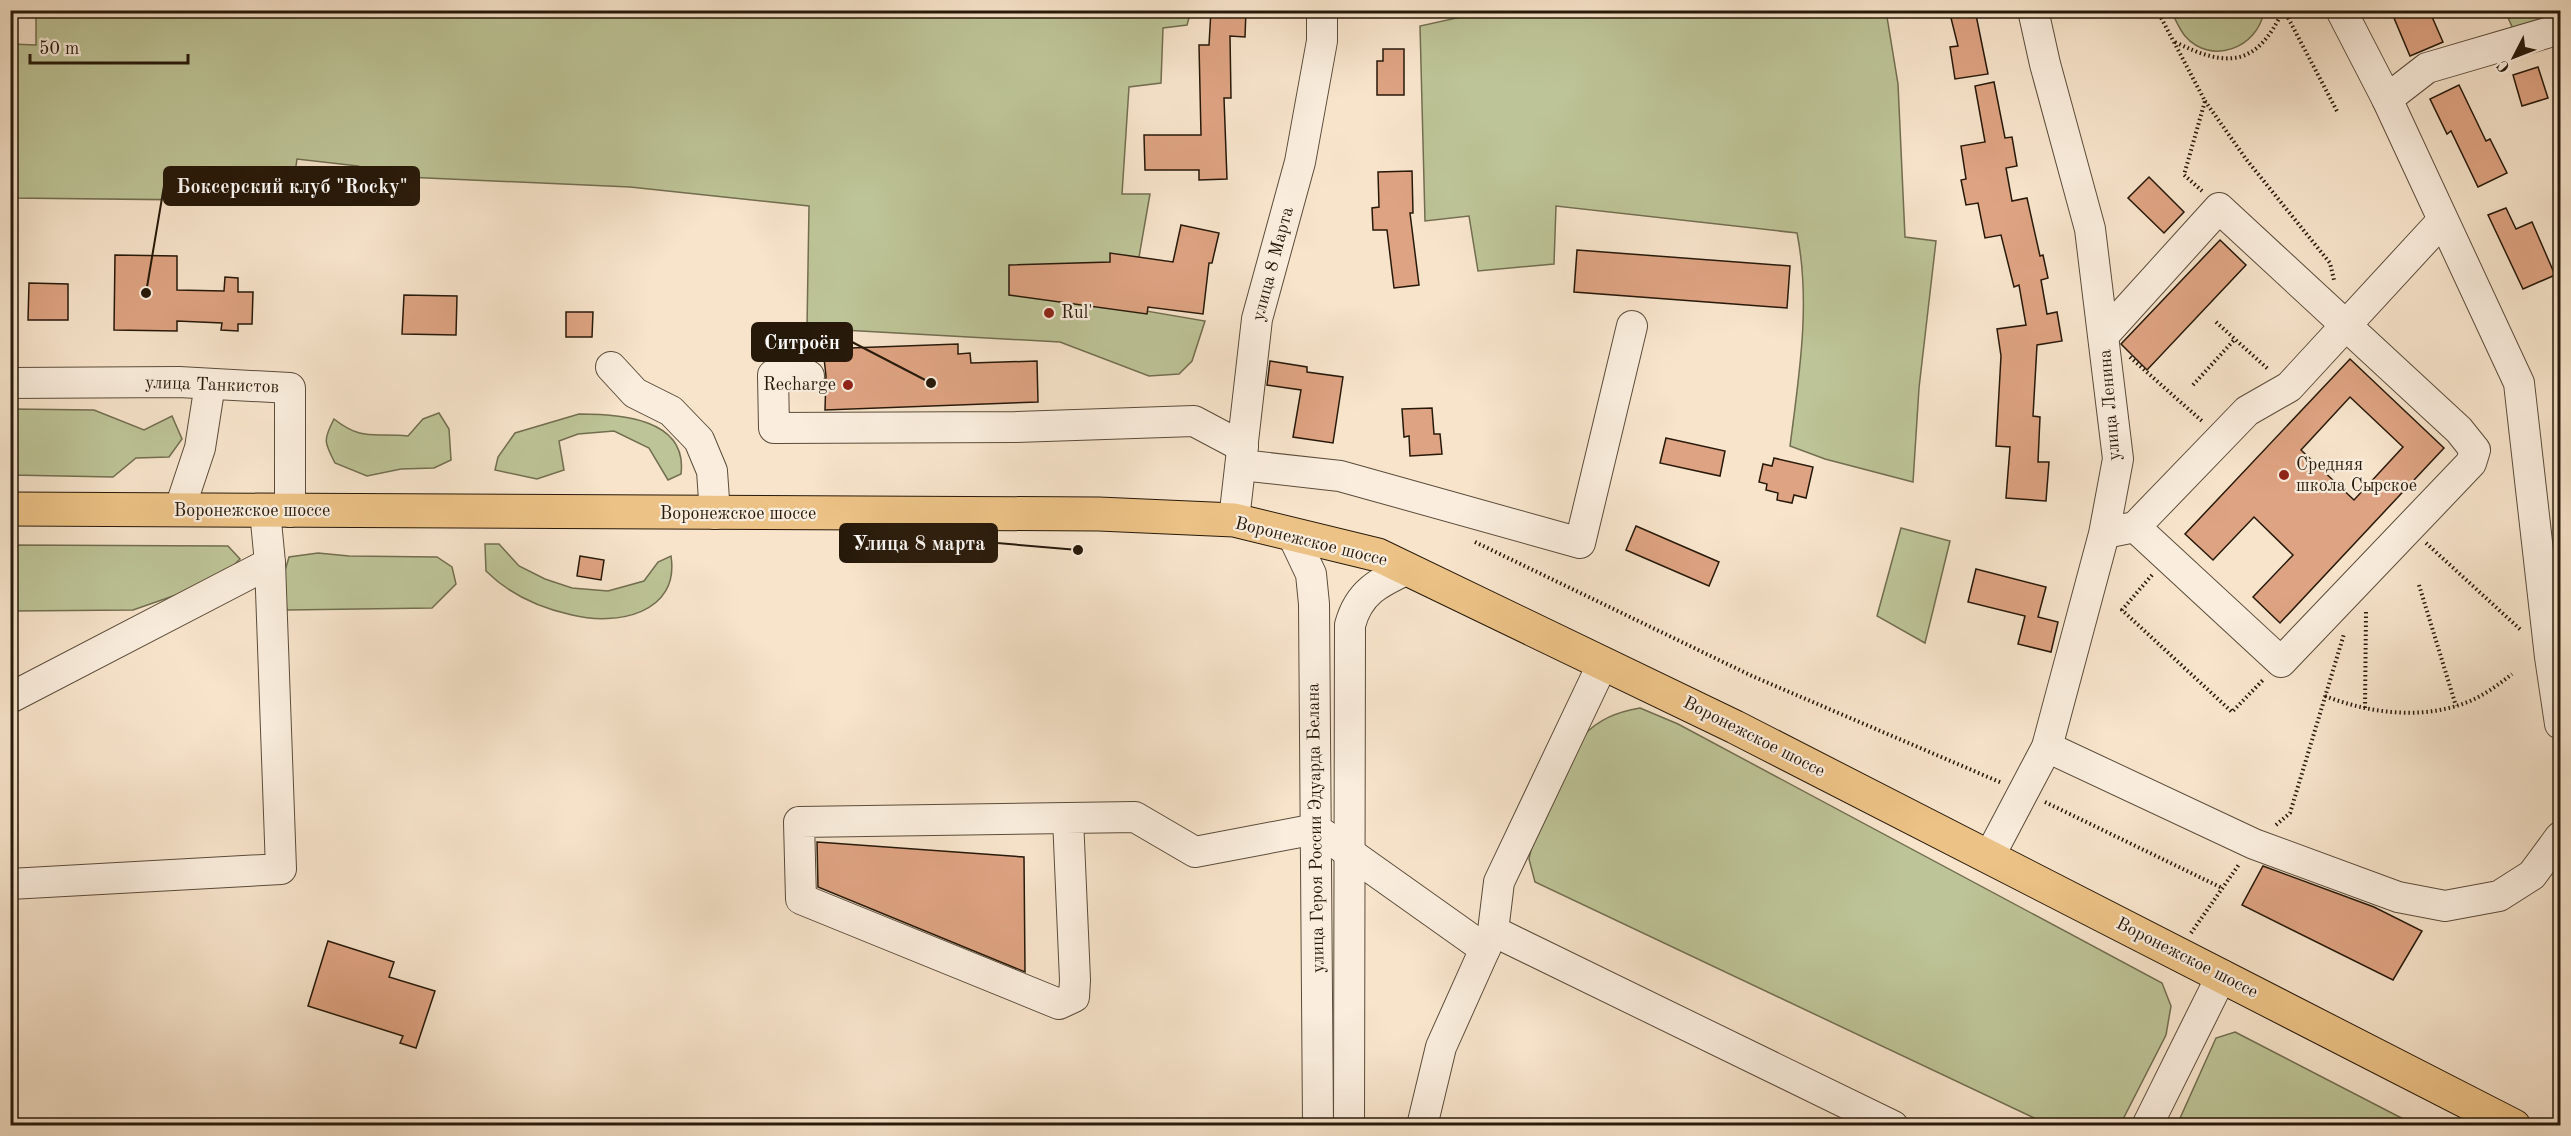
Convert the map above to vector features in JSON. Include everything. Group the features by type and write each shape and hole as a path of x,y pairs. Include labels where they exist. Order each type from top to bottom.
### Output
{"main road":[{"name":"Воронежское шоссе","path":"10,509 1099,514 1234,520 1378,555 1735,727 2514,1125"}],"street":[{"name":"улица 8 Марта","path":"1234,520 1257,319 1300,162 1322,41 1322,10"},
{"path":"1322,41 1337,10"},
{"name":"улица Ленина","path":"1989,857 2025,793 2047,747 2104,534 2118,459 2090,230 2045,64 2033,10"},
{"path":"2342,10 2387,99 2518,383 2560,724"},
{"path":"2387,99 2427,68 2560,29"},
{"path":"2104,339 2219,208 2459,429 2475,450 2471,463 2281,662 2135,527"},
{"path":"2104,534 2135,527 2247,411 2289,387 2442,221"},
{"path":"809,376 773,375 774,428 1016,427 1194,421 1242,456 1340,476 1580,543 1632,326"},
{"path":"611,367 634,393 671,411 699,440 712,471 715,513"},
{"name":"улица Танкистов","path":"10,383 210,384 290,388 278,512"},
{"path":"179,511 200,448 210,384"},
{"path":"10,884 281,869 270,563 278,512"},
{"name":"улица Героя России Эдуарда Белана","path":"1292,534 1311,574 1313,594 1318,1125"},
{"path":"10,698 270,563"},
{"name":"улица Героя России Эдуарда Белана","path":"1349,1125 1350,625 1354,609 1366,593 1380,582 1408,569"},
{"path":"1422,1125 1441,1047 1489,940 1499,882 1603,663"},
{"path":"2047,747 2254,844 2398,897 2445,906 2499,896 2532,875 2560,837"},
{"path":"1068,818 1075,980 1074,997 1059,1004 801,899 799,822 1135,817 1195,852 1316,829 1350,855 1489,940 1893,1125"},
{"path":"2147,1125 2222,975"}],"path":[{"path":"2157,10 2205,101 2246,159 2330,263 2335,283"},
{"path":"2174,41 2206,56 2222,60 2241,57 2265,41 2283,10"},
{"path":"2283,10 2338,113"},
{"path":"2205,101 2184,175 2219,208"},
{"path":"2216,322 2289,387"},
{"path":"2104,339 2116,344 2221,438"},
{"path":"2193,384 2235,339"},
{"path":"2410,528 2550,657"},
{"path":"1467,538 1752,676 2025,793 2222,888"},
{"path":"2169,556 2122,610 2232,712 2281,662"},
{"path":"2419,585 2456,706"},
{"path":"2365,708 2366,609"},
{"path":"2177,953 2254,844 2290,813 2346,627"},
{"path":"2325,696 2351,706 2413,714 2456,706 2491,690 2512,674"}],"green space":[{"path":"36,11 1191,11 1187,25 1163,28 1161,83 1129,87 1122,194 1150,194 1139,257 1134,309 1205,321 1192,361 1179,374 1149,376 1060,342 807,328 809,206 630,187 383,176 358,166 297,159 291,201 11,198 11,44 36,45"},
{"path":"1488,11 1886,11 1898,84 1905,237 1936,241 1919,388 1913,482 1825,459 1790,446 1800,366 1803,313 1801,259 1797,233 1556,206 1554,264 1478,271 1469,216 1425,221 1420,26"},
{"path":"2171,11 2264,11 2253,35 2232,49 2220,51 2207,50 2196,45 2185,36"},
{"path":"2505,11 2560,11 2560,18 2514,31"},
{"path":"11,409 94,410 144,430 172,416 182,439 169,457 136,458 113,477 11,475"},
{"path":"439,413 449,429 451,460 434,468 401,469 367,476 335,463 327,445 328,432 334,419 353,431 369,435 408,436 423,419"},
{"path":"579,414 631,418 662,430 674,441 680,455 681,474 668,480 649,448 614,431 578,434 559,441 564,470 537,479 495,470 498,457 515,433"},
{"path":"1901,528 1950,541 1925,643 1877,616"},
{"path":"485,544 499,544 519,566 545,579 572,588 608,591 644,581 658,562 671,556 671,576 666,591 655,603 641,611 607,619 589,618 548,608 505,587 486,571"},
{"path":"10,545 228,546 240,559 219,580 133,610 11,611"},
{"path":"318,553 349,556 437,557 452,567 456,584 432,608 287,610 282,581 289,557"},
{"path":"1640,708 1678,724 2162,983 2171,1006 2166,1035 2120,1125 2049,1125 1535,882 1529,859 1534,836 1583,736 1595,725 1609,717"},
{"path":"2235,1032 2415,1125 2177,1125 2216,1038"}],"building":[{"path":"1211,10 1246,10 1245,37 1230,36 1231,98 1224,98 1227,179 1199,180 1199,170 1145,170 1144,135 1201,135 1199,45 1209,45"},
{"path":"1949,10 1975,10 1988,74 1955,79 1950,47 1958,46"},
{"path":"2411,10 2429,10 2443,42 2410,56 2394,18"},
{"path":"1383,49 1404,49 1404,95 1377,95 1377,61 1383,61"},
{"path":"2538,67 2548,98 2522,106 2513,75"},
{"path":"1994,82 2005,138 2012,137 2017,166 2006,168 2012,201 2027,198 2040,256 2043,255 2048,278 2041,280 2047,314 2057,312 2062,341 2037,345 2033,416 2040,417 2038,462 2049,462 2046,501 2006,498 2010,447 1996,446 2001,356 1997,329 2026,325 2019,285 2014,287 2001,235 1985,238 1978,203 1966,205 1961,180 1966,179 1961,146 1985,142 1975,86"},
{"path":"2459,85 2486,141 2490,139 2507,173 2478,187 2451,131 2447,134 2430,99"},
{"path":"1412,171 1413,213 1410,213 1419,285 1394,288 1387,230 1373,230 1372,208 1379,207 1378,172"},
{"path":"2149,177 2184,212 2164,233 2128,198"},
{"path":"2506,208 2516,229 2532,222 2555,275 2523,289 2488,215"},
{"path":"1181,225 1219,233 1212,263 1209,263 1203,314 1148,307 1147,314 1009,295 1009,265 1110,262 1110,253 1173,262"},
{"path":"2220,240 2246,265 2147,370 2121,344"},
{"path":"1577,250 1790,266 1787,308 1574,292"},
{"path":"115,255 177,256 177,290 224,291 225,277 238,278 238,292 253,292 252,324 238,324 238,331 221,330 222,323 177,321 177,331 114,330"},
{"path":"29,283 68,284 68,320 28,320"},
{"path":"404,295 457,296 456,335 402,334"},
{"path":"566,312 593,312 592,337 566,337"},
{"path":"958,344 958,354 970,353 971,363 1037,361 1038,402 825,410 826,376 823,349"},
{"name":"Средняя школа Сырское","path":"2350,359 2444,448 2280,623 2253,597 2293,555 2254,517 2213,560 2185,534","holes":["2350,397 2403,447 2354,500 2301,450"]},
{"path":"1270,361 1307,367 1307,372 1343,377 1333,443 1293,437 1301,390 1267,385"},
{"path":"1432,408 1434,434 1440,434 1442,454 1410,456 1409,436 1404,437 1402,409"},
{"path":"1666,438 1725,451 1720,476 1660,463"},
{"path":"1774,458 1813,467 1806,498 1794,495 1792,503 1777,500 1778,493 1766,490 1767,484 1759,482 1763,464 1772,466"},
{"path":"1636,526 1719,562 1709,586 1626,550"},
{"path":"580,556 604,560 601,580 577,576"},
{"path":"1976,569 2046,587 2038,617 2058,622 2051,652 2018,644 2025,616 1968,602"},
{"path":"817,842 1024,857 1025,972 818,887"},
{"path":"2263,866 2374,907 2422,931 2393,980 2242,905"},
{"path":"328,941 394,962 389,977 435,991 416,1048 400,1043 403,1036 308,1006"}],"place":[{"name":"Боксерский клуб \"Rocky\"","path":"146,293"},
{"name":"Rul'","path":"1049,313"},
{"name":"Ситроён","path":"931,383"},
{"name":"Recharge","path":"848,385"},
{"name":"Средняя школа Сырское","path":"2284,475"},
{"name":"Улица 8 марта","path":"1078,550"}]}
